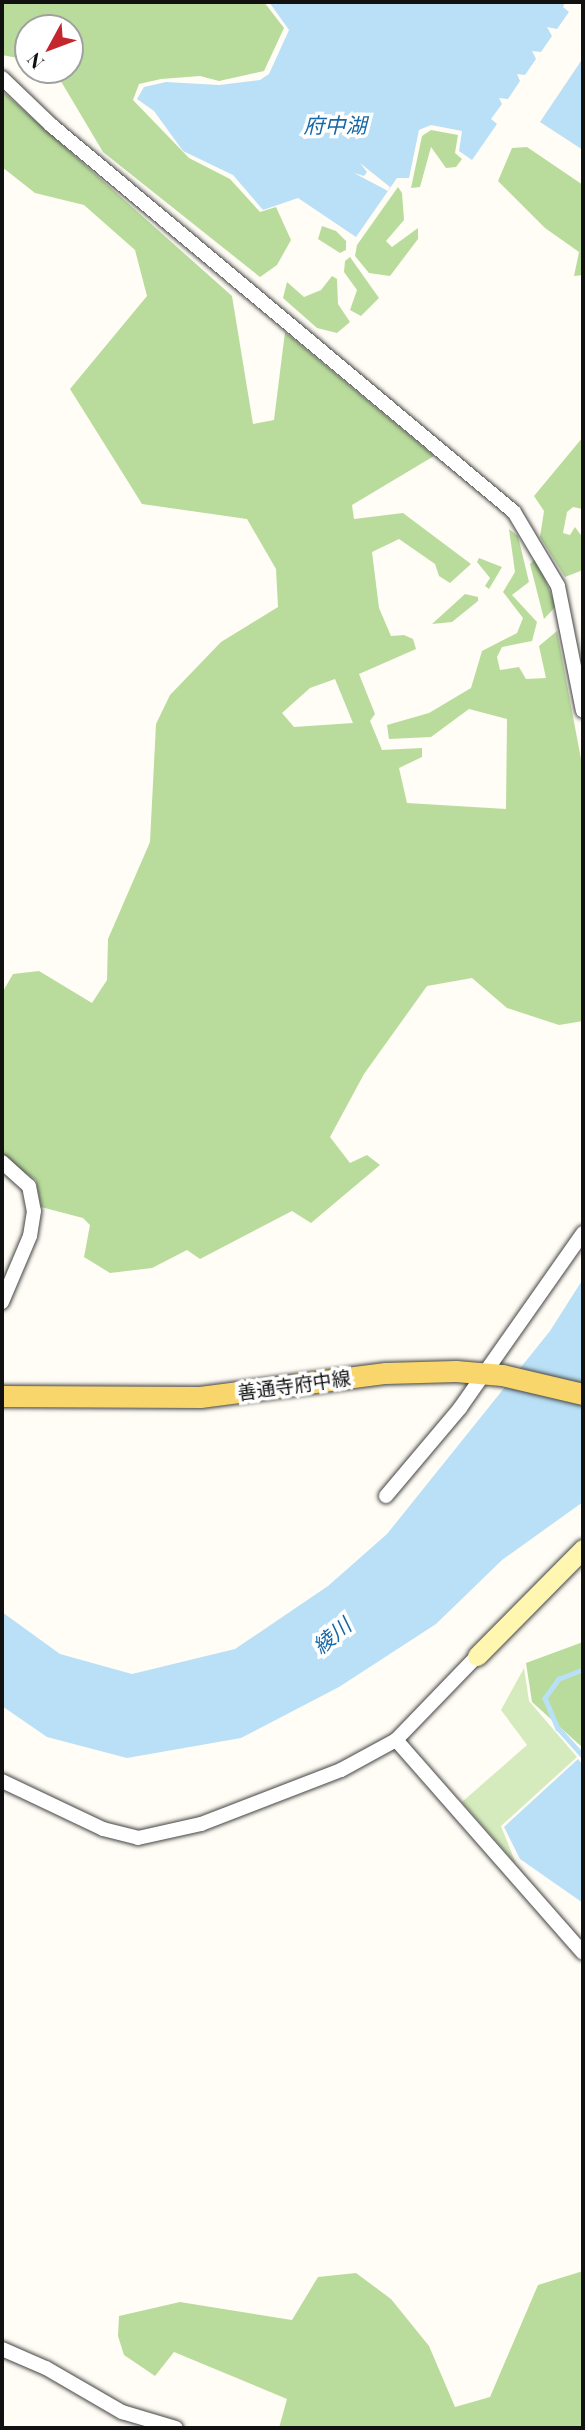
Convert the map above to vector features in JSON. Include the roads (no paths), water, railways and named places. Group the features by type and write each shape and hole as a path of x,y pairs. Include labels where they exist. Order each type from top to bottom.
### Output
{"main road":[{"name":"善通寺府中線","path":"2,1396 200,1397 385,1373 492,1374 583,1394"}],"street":[{"path":"2,78 51,125 514,512 558,586 583,711"},
{"path":"2,1163 29,1186 34,1211 30,1236 2,1302"},
{"path":"386,1496 492,1374 583,1233"},
{"path":"2,1781 103,1829 138,1838 201,1824 341,1770 396,1740 583,1549"},
{"path":"396,1740 583,1953"},
{"path":"2,2350 122,2412 176,2428"}],"water":[{"name":"府中湖","path":"269,2 565,2 563,7 569,12 557,29 547,27 552,36 541,52 532,51 536,59 525,75 517,74 520,81 508,99 499,98 502,104 491,119 497,124 472,160 459,151 462,131 431,125 419,130 409,178 397,178 356,237 298,198 263,210 233,175 183,151 154,111 137,99 144,87 166,82 219,85 260,80 269,74 289,30"},
{"path":"583,58 583,150 540,122"},
{"name":"綾川","path":"583,1279 583,1502 502,1560 436,1624 339,1687 241,1738 127,1758 47,1737 2,1706 2,1612 60,1654 132,1674 235,1649 328,1586 387,1534 550,1331"},
{"path":"578,1759 583,1765 583,1903 520,1859 504,1827"}],"waterway":[{"path":"583,1670 559,1679 545,1698 558,1728 583,1756"}]}
